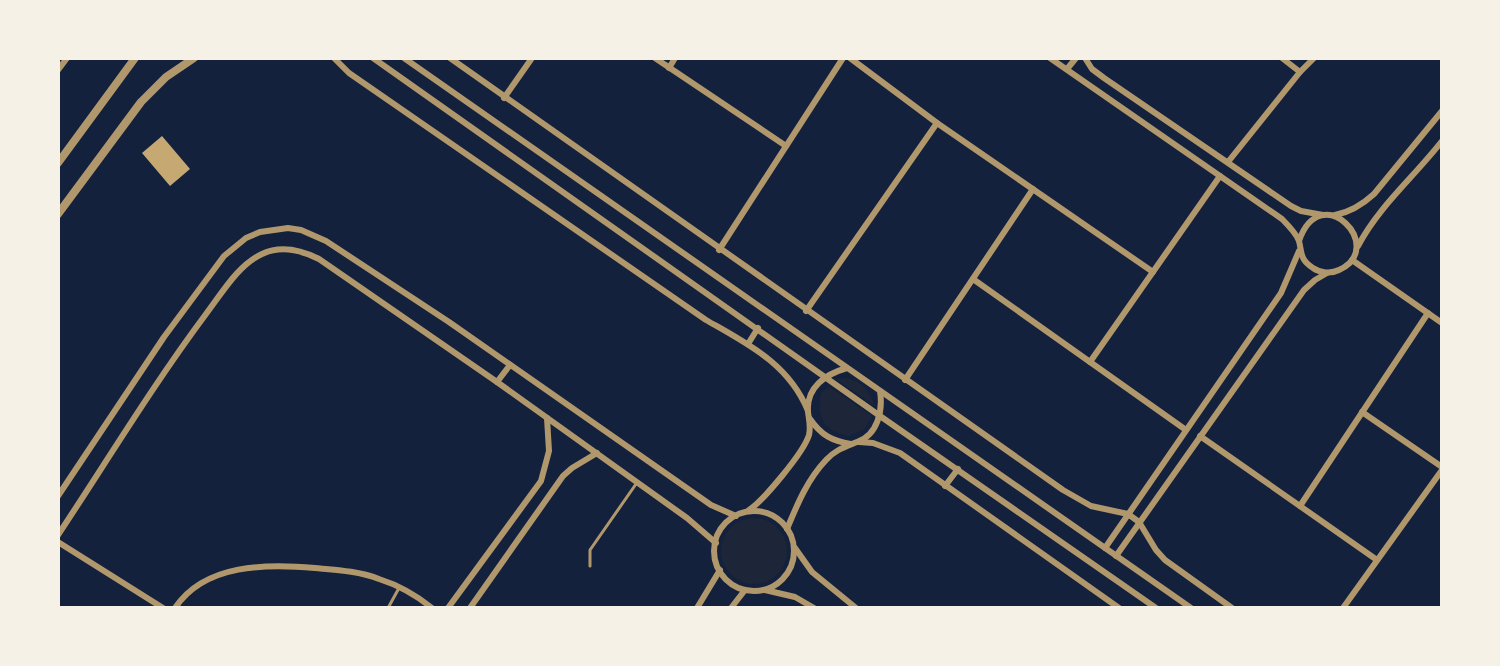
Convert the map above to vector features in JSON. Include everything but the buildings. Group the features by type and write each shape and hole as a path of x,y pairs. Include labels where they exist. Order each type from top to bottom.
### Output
{"street":[{"path":"58,70 67,58"},
{"path":"58,163 135,58"},
{"path":"58,214 141,102 166,77 194,58"},
{"path":"334,58 349,73 706,320 748,344 790,378 808,411 809,435 773,487 755,506 736,516 721,530 716,543 716,560 726,579 745,590 765,590 795,597 814,608"},
{"path":"373,58 1156,608"},
{"path":"404,58 1191,608"},
{"path":"450,58 719,250 1076,499 1091,506 1128,514 1139,522 1165,560 1232,608"},
{"path":"504,98 532,58"},
{"path":"655,58 786,146"},
{"path":"669,68 675,58"},
{"path":"719,250 843,58"},
{"path":"850,58 937,123 1153,272"},
{"path":"1050,58 1282,219 1299,241"},
{"path":"1067,69 1076,58"},
{"path":"1085,58 1098,73 1291,206 1301,211 1323,215 1348,212 1362,205 1374,194 1442,111"},
{"path":"1282,58 1300,72"},
{"path":"1227,162 1314,58"},
{"path":"806,310 937,123"},
{"path":"1299,250 1305,262 1315,270 1327,273 1337,272 1346,267 1382,208 1442,141"},
{"path":"1090,362 1220,176"},
{"path":"905,380 1033,189"},
{"path":"1105,548 1281,293 1299,250 1303,229 1312,220 1323,215"},
{"path":"1333,215 1352,228 1356,238 1356,250"},
{"path":"58,496 164,337 224,256 246,238 274,229 301,230 326,241 510,365 711,506 736,516"},
{"path":"58,535 180,349 238,273 264,253 277,249 292,249 306,252 319,259 497,382 695,524 716,543"},
{"path":"1352,260 1442,323"},
{"path":"1116,556 1304,290 1327,273"},
{"path":"973,279 1186,430"},
{"path":"1300,506 1428,313"},
{"path":"748,344 758,328"},
{"path":"497,382 510,365"},
{"path":"808,411 813,391 825,376 847,368"},
{"path":"859,442 872,431 880,416 880,391"},
{"path":"1343,608 1442,469 1362,412"},
{"path":"448,608 541,481 549,451 547,418"},
{"path":"810,419 826,437 851,444"},
{"path":"1200,436 1377,560"},
{"path":"787,529 802,494 824,462 833,453 851,444 873,443 900,453 1119,608"},
{"path":"470,608 563,476 597,453"},
{"path":"945,486 958,469"},
{"path":"746,512 755,511 773,516 787,529 794,546 812,572 856,608"},
{"path":"58,542 163,608"},
{"path":"765,590 775,585 790,569 794,546"},
{"path":"175,608 192,589 205,580 219,574 266,566 338,569 380,579 400,587 432,608"},
{"path":"697,608 720,570"},
{"path":"731,608 745,590"}],"lane":[{"path":"590,566 590,550 637,482"},
{"path":"388,608 400,587"}],"shaded area":[{"path":"846,378 857,382 864,388 875,406 836,379"},
{"path":"829,387 872,416 864,429 849,436 828,427 821,416 820,402 821,393"},
{"path":"754,518 767,521 777,528 784,538 787,551 784,564 777,574 767,581 754,584 741,581 731,574 724,564 721,551 724,538 731,528 741,521"}]}
